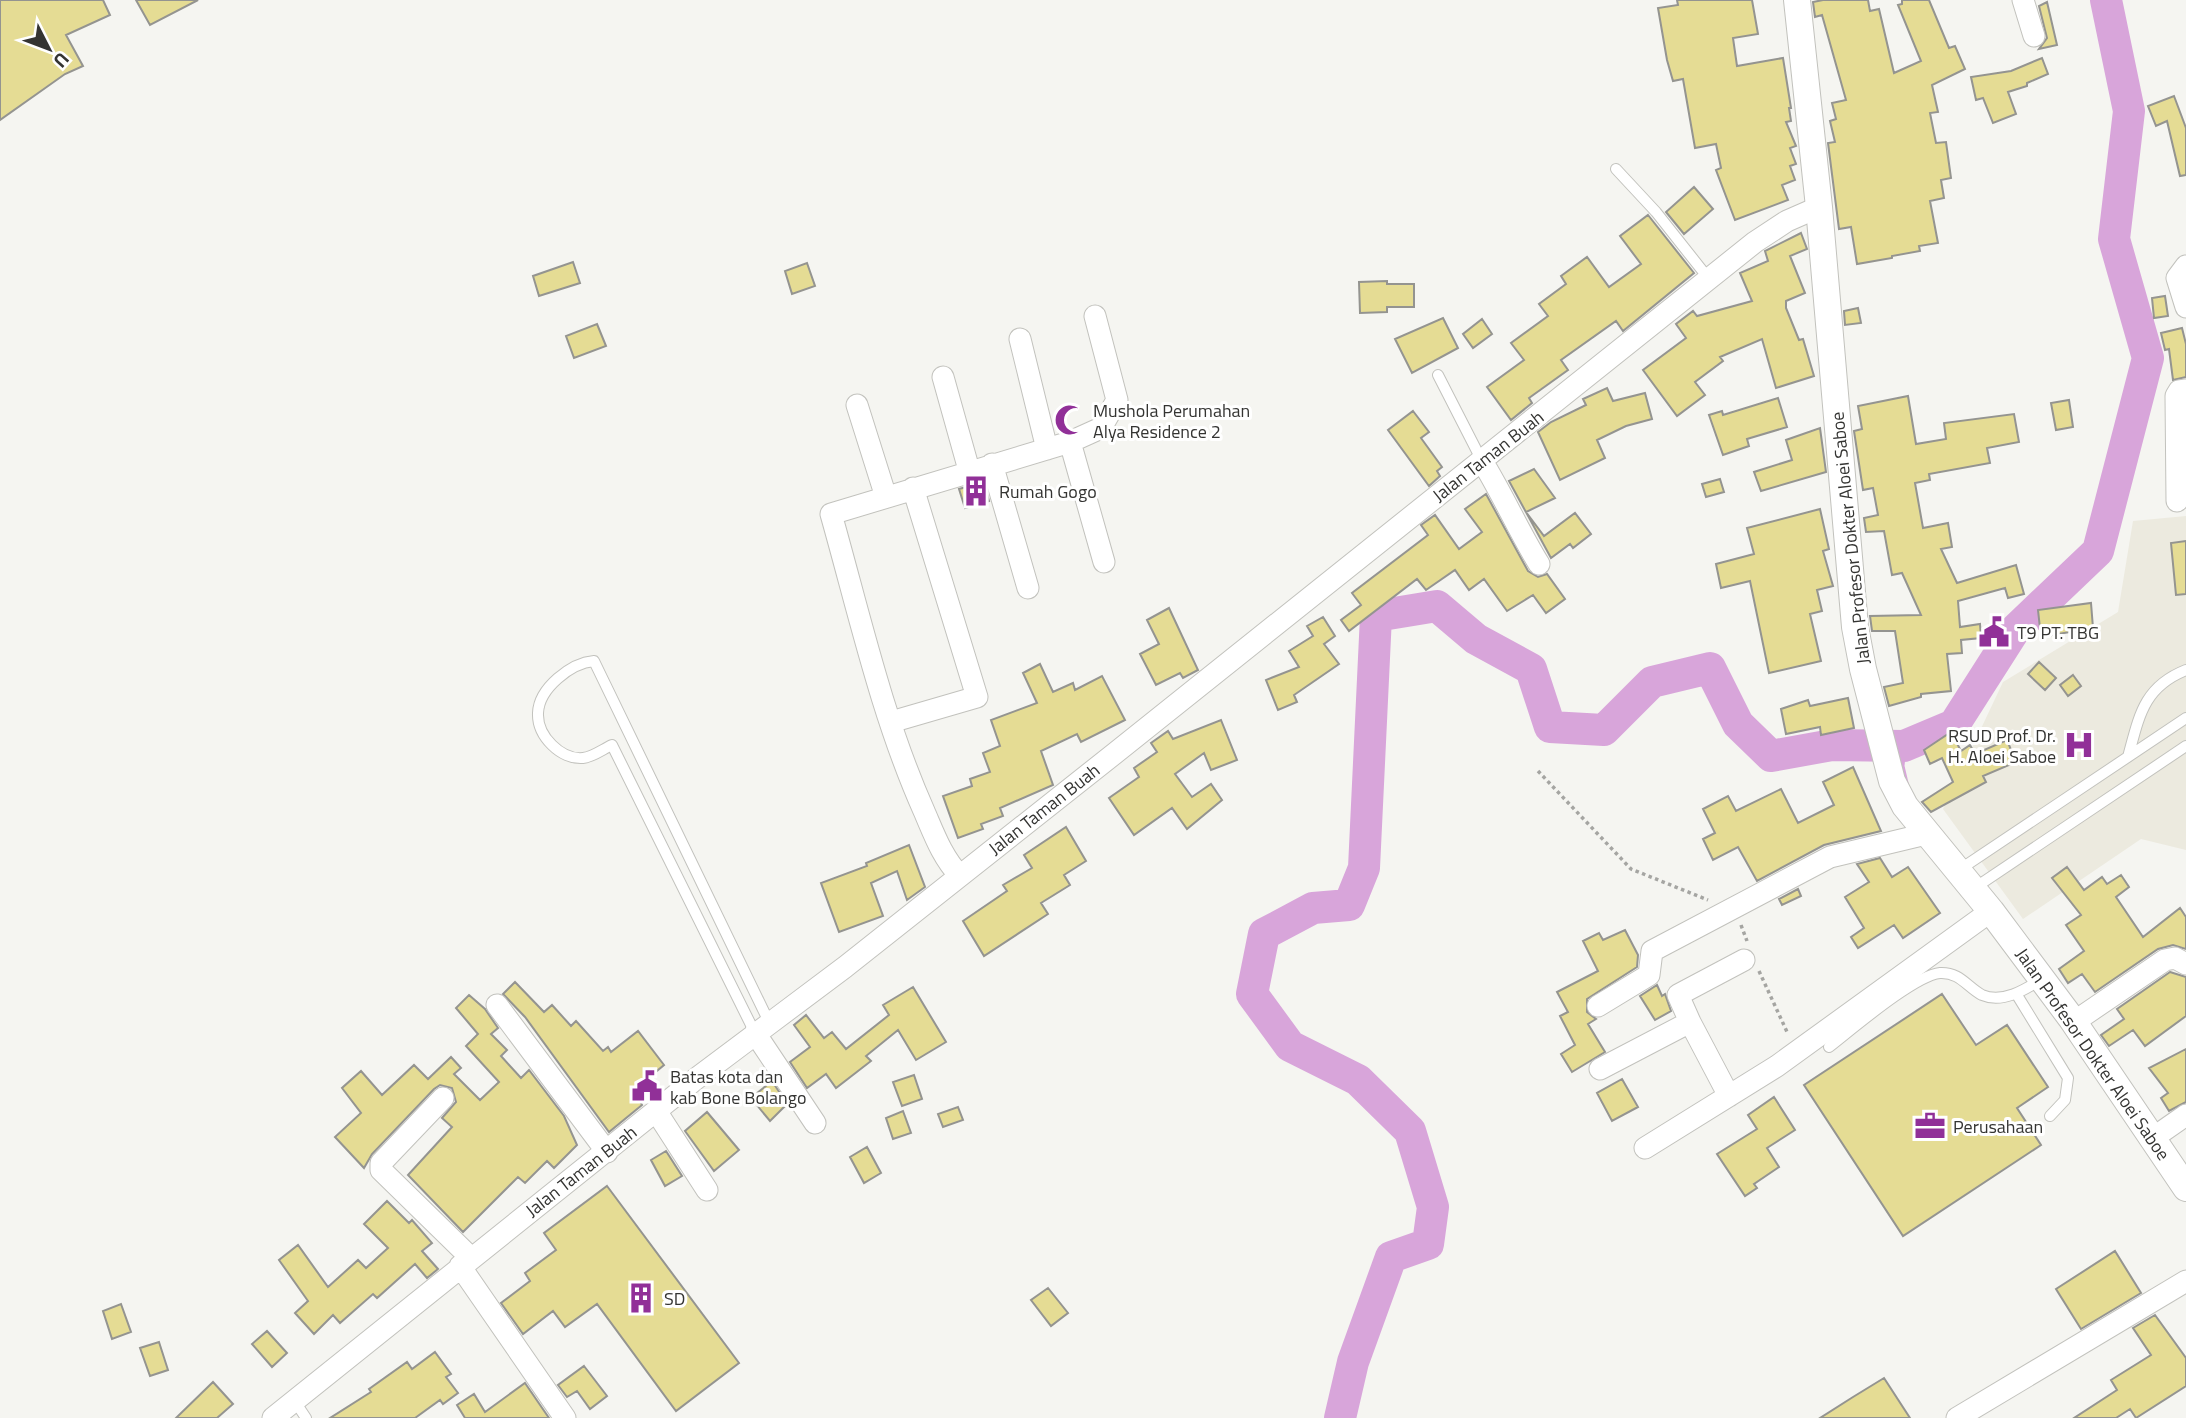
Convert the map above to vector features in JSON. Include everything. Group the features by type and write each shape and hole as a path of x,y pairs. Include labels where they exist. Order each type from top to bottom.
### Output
{"street":[{"name":"Jalan Profesor Dokter Aloei Saboe","path":"1797,0 1819,207 1855,627 1892,781 1926,834 1991,911 2042,979 2084,1016 2167,1128 2186,1188"},
{"path":"2022,0 2034,36"},
{"name":"Jalan Taman Buah","path":"273,1418 300,1409 466,1262 762,1028 845,967 960,876 1755,242 1787,221 1819,207"},
{"path":"2186,266 2177,278 2186,307"},
{"path":"960,876 947,861 925,813 891,722 831,514 969,470 1070,442 1101,428 1117,400 1096,316"},
{"path":"1020,339 1047,449"},
{"path":"943,377 969,470"},
{"path":"2178,501 2176,396 2179,391 2186,390"},
{"path":"857,405 886,497"},
{"path":"1070,442 1104,562"},
{"path":"1482,461 1510,506 1514,522 1539,564"},
{"path":"992,464 1028,588"},
{"path":"891,722 977,697 913,488"},
{"path":"1598,1006 1649,975 1652,951 1830,857 1926,834"},
{"path":"1645,1148 1797,1051 1991,911"},
{"path":"2084,1016 2165,960 2175,958 2186,964"},
{"path":"1729,1096 1678,995 1750,959"},
{"path":"497,1005 607,1152"},
{"path":"1600,1069 1690,1022"},
{"path":"762,1028 815,1123"},
{"path":"443,1098 389,1153 381,1163 380,1170 466,1262 565,1418"},
{"path":"656,1111 707,1190"},
{"path":"1957,1418 2186,1281"}],"lane":[{"path":"1616,169 1656,212 1709,279"},
{"path":"1438,374 1482,461"},
{"path":"594,661 762,1028 612,745 586,758 573,758 560,754 541,726 538,713 548,689 576,667 594,661"},
{"path":"2128,757 2142,705 2168,677 2186,670"},
{"path":"1964,881 2001,842 2186,718"},
{"path":"1964,881 2013,861 2186,746"},
{"path":"1829,1047 1914,984 1939,973 1959,976 1982,995 2017,995 2042,979"},
{"path":"2017,995 2068,1078 2065,1100 2050,1116"}],"path":[{"path":"1538,771 1631,869 1731,911 1739,920 1750,959 1797,1051"}],"shaded area":[{"name":"RSUD Prof. Dr. H. Aloei Saboe","path":"2186,516 2186,850 2141,839 2023,919 1943,809 2003,682 2118,612 2133,521"}],"building":[{"path":"0,0 103,0 110,15 66,35 83,66 65,74 0,120"},
{"path":"136,0 198,0 150,25"},
{"path":"1677,0 1752,0 1758,34 1733,38 1737,66 1783,58 1791,108 1791,121 1786,122 1796,146 1790,148 1796,164 1790,166 1795,180 1782,185 1788,200 1735,220 1716,170 1721,168 1716,144 1695,148 1683,79 1673,81 1658,8 1678,5"},
{"path":"1868,0 1870,11 1879,9 1894,73 1921,61 1898,5 1902,4 1902,0 1929,0 1949,48 1955,46 1965,69 1932,85 1938,112 1930,113 1936,143 1946,142 1951,178 1941,180 1944,198 1930,201 1938,243 1919,246 1920,251 1857,264 1851,227 1839,229 1828,143 1835,142 1830,121 1836,119 1832,103 1846,100 1822,15 1815,17 1813,2"},
{"path":"2047,2 2057,45 2039,49 2047,38 2039,6"},
{"path":"2042,58 2048,74 2027,83 2027,86 2008,92 2016,114 1993,123 1983,98 1976,100 1971,77 2011,71"},
{"path":"2174,96 2186,128 2186,175 2180,176 2167,121 2156,126 2148,106"},
{"path":"1694,187 1713,209 1684,234 1666,212"},
{"path":"1648,215 1694,273 1623,331 1616,321 1561,360 1568,370 1529,398 1532,403 1511,420 1487,387 1524,360 1511,343 1548,316 1539,304 1566,284 1561,276 1587,257 1609,287 1641,264 1620,236"},
{"path":"1801,233 1807,249 1790,256 1805,293 1786,301 1786,308 1799,340 1803,339 1814,376 1776,388 1762,339 1720,357 1723,361 1695,382 1705,395 1677,416 1643,370 1686,338 1676,324 1693,311 1697,316 1752,301 1740,273 1768,261 1765,251"},
{"path":"573,262 580,283 539,296 533,276"},
{"path":"807,263 815,286 792,294 785,271"},
{"path":"1387,281 1387,284 1414,284 1414,307 1387,307 1387,312 1360,313 1359,282"},
{"path":"2165,296 2168,316 2154,318 2152,298"},
{"path":"1858,308 1861,323 1845,325 1844,311"},
{"path":"1443,318 1458,348 1412,373 1395,339"},
{"path":"1482,319 1492,334 1473,348 1463,334"},
{"path":"597,324 606,346 574,358 566,336"},
{"path":"2182,328 2186,344 2186,377 2173,380 2169,349 2165,350 2161,333"},
{"path":"1607,388 1613,401 1645,393 1652,419 1626,426 1597,440 1605,458 1560,480 1538,432 1551,422 1586,405 1583,399"},
{"path":"1908,396 1916,444 1946,439 1944,423 2014,414 2019,442 1987,448 1990,463 1929,474 1930,480 1915,483 1923,528 1948,523 1952,547 1941,549 1957,583 2016,565 2024,594 2008,598 2005,588 1958,601 1960,627 1980,624 1981,638 1961,640 1962,653 1947,654 1951,691 1921,694 1921,697 1889,706 1884,687 1903,683 1895,631 1872,631 1870,616 1921,615 1902,573 1892,575 1884,531 1866,532 1864,518 1878,515 1873,488 1863,490 1854,431 1862,429 1858,406"},
{"path":"1778,398 1787,427 1747,439 1749,446 1723,455 1709,415 1722,411 1723,415"},
{"path":"2069,400 2073,427 2056,430 2051,403"},
{"path":"1413,411 1429,432 1421,438 1442,467 1437,471 1440,476 1429,486 1388,430"},
{"path":"1820,428 1826,472 1761,491 1754,472 1792,460 1786,440"},
{"path":"1534,469 1555,498 1526,512 1544,536 1575,513 1591,534 1573,548 1570,544 1551,558 1509,481"},
{"path":"1720,479 1724,492 1706,497 1702,484"},
{"path":"984,482 989,501 965,508 959,489"},
{"path":"1486,494 1528,571 1538,577 1547,574 1565,599 1546,613 1533,595 1507,611 1484,579 1469,590 1455,570 1426,590 1417,579 1349,631 1341,620 1361,605 1352,593 1428,535 1421,525 1435,515 1459,549 1482,532 1465,509"},
{"path":"1820,509 1829,549 1823,551 1833,586 1817,590 1822,611 1810,614 1821,661 1769,673 1750,581 1721,588 1716,564 1754,554 1747,528"},
{"path":"2186,541 2186,594 2176,595 2171,543"},
{"path":"2091,603 2093,628 2041,637 2038,610"},
{"path":"1169,608 1198,670 1183,678 1180,673 1156,685 1140,654 1159,644 1147,620"},
{"path":"1323,617 1335,636 1324,644 1339,664 1294,695 1297,702 1278,710 1266,680 1299,667 1289,651 1313,636 1307,626"},
{"path":"2039,662 2056,678 2045,690 2028,674"},
{"path":"1040,664 1053,692 1073,683 1075,690 1102,676 1125,720 1081,742 1077,734 1041,751 1053,785 1000,808 1003,816 981,824 983,829 958,838 943,796 972,786 970,779 990,772 983,753 1000,746 991,720 1037,703 1023,673"},
{"path":"2073,675 2081,686 2068,696 2060,685"},
{"path":"1848,698 1854,728 1821,735 1820,727 1786,734 1781,709 1808,700 1810,706"},
{"path":"1221,720 1237,760 1211,770 1204,753 1175,774 1192,797 1211,784 1222,800 1187,829 1172,808 1134,835 1109,798 1139,777 1134,768 1157,752 1151,743 1168,731 1173,739"},
{"path":"1951,732 1961,751 1970,745 1975,754 2007,740 2016,762 1983,776 1986,782 1931,812 1922,802 1953,782 1942,758 1930,764 1924,750"},
{"path":"1853,767 1881,831 1824,845 1757,881 1738,847 1713,860 1703,839 1715,833 1703,809 1728,796 1736,811 1781,789 1798,823 1834,805 1823,782"},
{"path":"1066,827 1086,861 1064,875 1070,885 1041,903 1048,914 984,956 963,921 1007,891 1003,885 1032,868 1024,855"},
{"path":"909,845 925,887 907,900 897,871 871,883 883,916 839,932 821,883 867,866 866,863"},
{"path":"1880,858 1892,877 1908,867 1940,913 1903,938 1894,925 1858,948 1851,937 1864,928 1845,897 1869,882 1857,864"},
{"path":"2067,867 2084,890 2102,877 2107,884 2121,875 2129,887 2116,897 2143,937 2180,908 2186,917 2186,949 2173,945 2158,949 2095,992 2082,974 2068,983 2059,969 2084,951 2066,925 2081,915 2052,878"},
{"path":"1798,889 1801,896 1782,905 1779,899"},
{"path":"1625,930 1638,955 1637,967 1587,999 1587,1012 1596,1019 1588,1024 1605,1052 1572,1072 1561,1054 1575,1045 1560,1016 1568,1012 1557,992 1598,971 1583,941 1599,933 1603,940"},
{"path":"2170,972 2186,977 2186,1016 2145,1046 2133,1030 2109,1046 2101,1035 2124,1019 2117,1009"},
{"path":"515,982 544,1012 552,1005 571,1026 576,1021 603,1051 608,1047 611,1052 638,1031 664,1065 634,1090 642,1105 609,1132 525,1017 503,994"},
{"path":"1657,985 1662,996 1665,994 1671,1011 1655,1020 1640,996"},
{"path":"913,987 946,1042 916,1060 898,1030 866,1056 871,1061 836,1088 826,1074 807,1088 790,1062 810,1047 794,1025 806,1015 824,1038 832,1032 846,1049 889,1015 883,1005"},
{"name":"Perusahaan","path":"1942,994 1976,1045 2007,1025 2048,1087 2017,1108 2041,1145 1903,1236 1804,1085"},
{"path":"469,995 485,1009 498,1028 491,1034 507,1050 501,1056 521,1078 529,1070 564,1116 577,1145 554,1168 547,1161 525,1183 518,1177 463,1232 408,1175 452,1127 442,1118 456,1102 452,1088 440,1085 434,1089 372,1154 364,1168 335,1137 361,1113 342,1088 361,1071 382,1095 414,1065 428,1079 451,1057 461,1068 454,1074 480,1100 499,1082 466,1046 478,1034 456,1008"},
{"path":"2186,1049 2186,1102 2169,1111 2161,1098 2168,1093 2149,1068"},
{"path":"914,1075 922,1099 902,1106 893,1082"},
{"path":"1622,1079 1638,1107 1612,1121 1597,1093"},
{"path":"772,1081 787,1104 770,1121 751,1098"},
{"path":"1774,1097 1795,1130 1767,1148 1779,1167 1754,1184 1757,1188 1745,1196 1717,1154 1757,1129 1748,1115"},
{"path":"958,1107 963,1120 943,1127 938,1114"},
{"path":"903,1111 911,1133 893,1139 886,1118"},
{"path":"707,1112 739,1150 714,1171 685,1131"},
{"path":"867,1147 881,1173 864,1183 850,1157"},
{"path":"666,1151 682,1176 665,1186 651,1160"},
{"name":"SD","path":"607,1186 739,1363 676,1411 597,1304 565,1327 553,1311 523,1334 501,1303 530,1281 525,1273 556,1250 544,1233"},
{"path":"387,1201 409,1223 412,1220 432,1243 422,1251 438,1269 427,1278 415,1264 377,1298 373,1294 340,1323 333,1315 314,1334 295,1313 308,1301 279,1260 298,1245 328,1287 358,1260 366,1268 388,1248 364,1224"},
{"path":"2115,1251 2141,1293 2081,1329 2056,1289"},
{"path":"1048,1288 1068,1313 1051,1326 1031,1300"},
{"path":"121,1304 131,1332 112,1339 103,1311"},
{"path":"2155,1315 2186,1358 2186,1386 2136,1418 2130,1409 2116,1418 2074,1418 2117,1390 2111,1380 2151,1355 2133,1328"},
{"path":"267,1331 287,1353 272,1367 252,1344"},
{"path":"159,1342 168,1370 150,1376 140,1348"},
{"path":"435,1352 451,1374 446,1377 458,1393 443,1404 440,1400 415,1418 330,1418 371,1392 369,1389 407,1362 412,1369"},
{"path":"584,1366 607,1396 590,1409 577,1391 567,1397 558,1385"},
{"path":"1884,1378 1910,1418 1820,1418 1853,1397"},
{"path":"213,1382 233,1404 217,1418 176,1418"},
{"path":"525,1383 549,1418 465,1418 457,1405 474,1394 485,1412"}],"waterway":[{"path":"1340,1418 1353,1362 1391,1257 1428,1244 1433,1207 1410,1131 1358,1080 1290,1046 1252,994 1264,934 1313,908 1349,905 1364,868 1376,616 1437,606 1476,639 1531,669 1550,727 1604,730 1652,682 1710,668 1738,724 1771,756 1832,745 1904,746 1954,725 2014,631 2098,551 2148,358 2114,239 2129,111 2106,0"},
{"path":"1904,746 1902,766 1906,783"}],"place":[{"name":"Mushola Perumahan Alya Residence 2","path":"1070,420"},
{"name":"Rumah Gogo","path":"976,491"},
{"name":"T9 PT. TBG","path":"1994,632"},
{"name":"RSUD Prof. Dr. H. Aloei Saboe","path":"2079,745"},
{"name":"Batas kota dan kab Bone Bolango","path":"647,1086"},
{"name":"Perusahaan","path":"1930,1126"},
{"name":"SD","path":"641,1298"}]}
